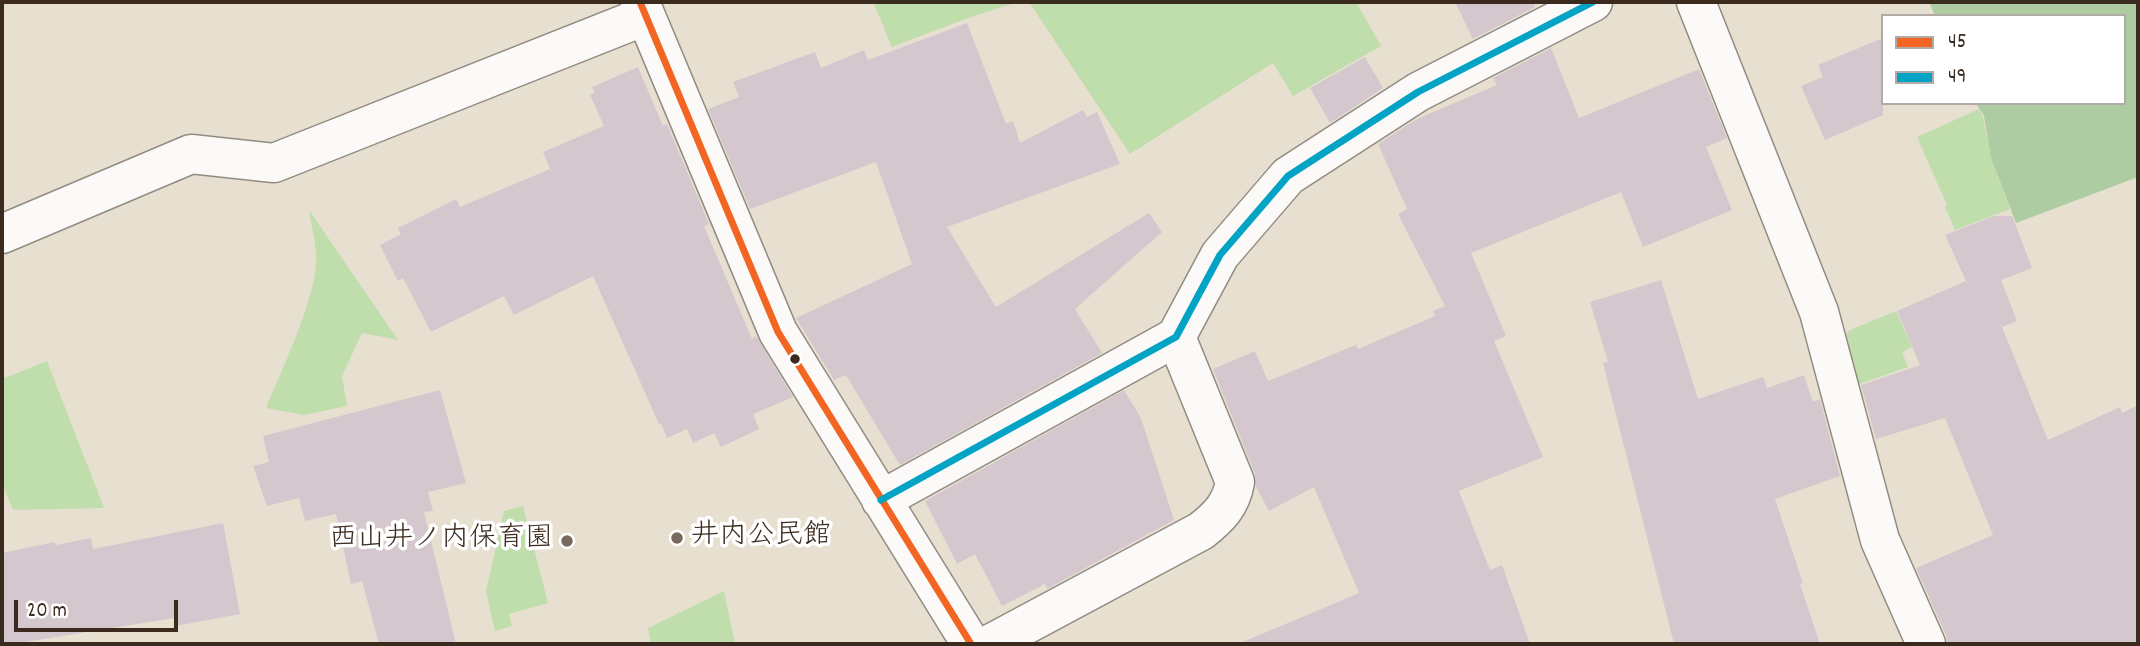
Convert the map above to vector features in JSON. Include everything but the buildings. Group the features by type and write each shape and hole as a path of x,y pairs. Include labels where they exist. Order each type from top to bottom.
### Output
{"street":[{"path":"881,500 1175,337 1220,254 1288,176 1418,92 1593,2"},
{"path":"1696,2 1819,312 1880,540 1926,644"},
{"path":"2,233 191,154 274,163 642,9 778,332 971,644"},
{"path":"990,644 1201,531 1219,517 1232,497 1235,482 1175,337"}],"green space":[{"path":"873,2 1018,2 892,47"},
{"path":"1029,2 1356,2 1381,46 1293,96 1273,63 1130,154"},
{"path":"1929,2 2138,2 2138,177 2016,223 1991,158 1984,116 1977,105 2126,105 2126,14 1934,14"},
{"path":"1979,109 1991,158 2010,209 1955,230 1917,137"},
{"path":"309,210 398,340 362,333 342,376 347,406 304,415 266,408 312,289 316,253"},
{"path":"1896,311 1912,347 1902,352 1908,367 1848,388 1840,352 1848,331"},
{"path":"47,361 104,508 13,510 2,483 2,379"},
{"path":"523,506 548,603 509,614 512,626 495,631 486,591 504,511"},
{"path":"724,591 735,644 651,644 648,628"}],"transit line":[{"name":"45","path":"640,2 778,332 971,644"},
{"name":"49","path":"881,500 1176,337 1220,255 1288,176 1418,92 1593,2"}],"place":[{"name":"井内公民館","path":"677,538"},
{"name":"西山井ノ内保育園","path":"567,541"}]}
